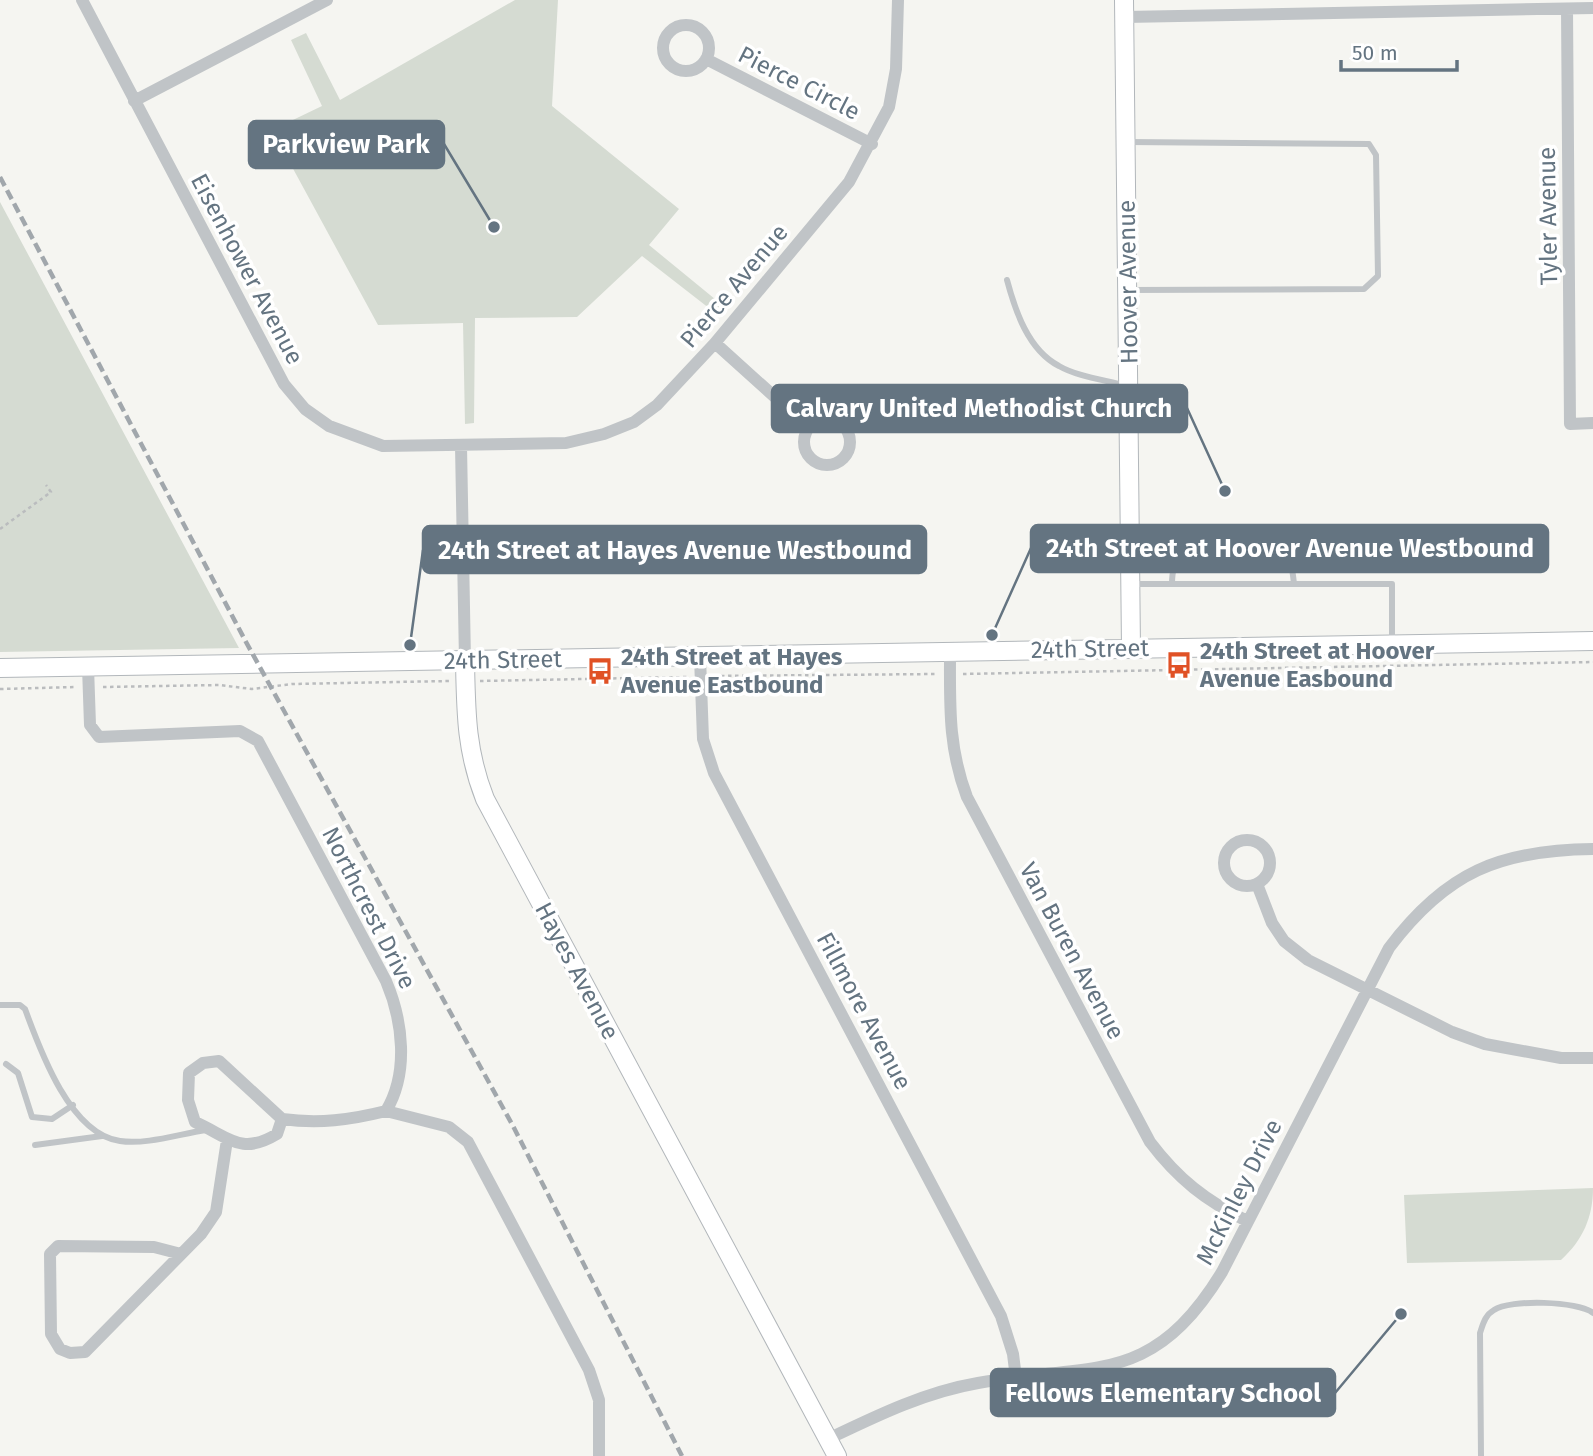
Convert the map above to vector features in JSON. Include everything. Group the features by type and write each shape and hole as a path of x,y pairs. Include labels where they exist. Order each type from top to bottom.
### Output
{"main road":[{"name":"Hoover Avenue","path":"1124,8 1131,648"},
{"name":"24th Street","path":"0,668 1593,641"},
{"name":"Hayes Avenue","path":"465,661 466,729 472,766 485,799 836,1456"}],"street":[{"name":"Eisenhower Avenue","path":"82,0 284,384 305,409 329,426 383,446 461,446"},
{"path":"134,101 327,0"},
{"name":"Pierce Avenue","path":"461,446 566,443 604,434 634,422 657,405 715,343 849,182 872,144 889,107 894,82 898,0"},
{"path":"1124,8 1593,8"},
{"name":"Tyler Avenue","path":"1567,9 1570,424 1593,424"},
{"name":"Pierce Circle","path":"706,59 872,144"},
{"path":"715,343 808,427"},
{"name":"Hayes Avenue","path":"461,446 465,661"},
{"name":"Van Buren Avenue","path":"950,652 951,743 955,766 967,797 1150,1142 1187,1186 1213,1205 1247,1221"},
{"name":"Fillmore Avenue","path":"700,656 703,739 714,773 995,1305 1013,1354 1016,1378"},
{"name":"Northcrest Drive","path":"88,667 90,725 99,737 240,731 258,741 397,1007 401,1076 397,1093 386,1111"},
{"name":"McKinley Drive","path":"828,1439 939,1392 1016,1378 1097,1369 1154,1348 1177,1331 1208,1294 1389,948 1409,922 1433,898 1488,864 1527,853 1593,849"},
{"path":"1257,884 1272,923 1284,941 1308,960 1452,1032 1485,1044 1561,1058 1593,1058"},
{"path":"282,1119 277,1134 261,1144 242,1145 227,1140 195,1122 188,1100 189,1073 203,1063 219,1061 232,1070 282,1119 315,1123 352,1120 386,1111 449,1127 468,1142 589,1370 599,1400 599,1456"},
{"path":"181,1254 154,1247 58,1246 50,1254 51,1334 60,1349 69,1353 85,1352 201,1234 216,1212 227,1140"}],"lane":[{"path":"1126,142 1369,144 1376,155 1378,276 1364,289 1128,290"},
{"path":"1007,280 1016,312 1035,346 1058,366 1129,387"},
{"path":"1172,584 1172,572 1180,555 1203,545 1267,543 1284,552 1293,569 1294,584"},
{"path":"1131,584 1392,584 1392,644"},
{"path":"0,1005 20,1005 26,1009 47,1067 92,1129 103,1136"},
{"path":"6,1064 18,1073 32,1117 52,1119 73,1105"},
{"path":"35,1145 103,1136 133,1142 211,1129"},
{"path":"1481,1456 1480,1333 1484,1320 1494,1310 1506,1305 1573,1304 1593,1312"}],"path":[{"path":"0,529 51,492 46,485"},
{"path":"0,689 219,685 252,689 292,684 1593,662"}],"shaded area":[{"path":"515,0 558,0 552,106 679,209 649,245 721,304 714,312 642,256 577,317 475,318 474,423 465,424 463,323 378,325 272,130 322,106 291,40 306,33 340,100"},
{"path":"0,202 239,648 0,652"},
{"path":"1593,1188 1589,1218 1581,1236 1561,1260 1407,1263 1404,1195"}],"railway":[{"path":"0,177 246,642 513,1126 682,1456"}],"place":[{"name":"Parkview Park","path":"494,227"},
{"name":"Calvary United Methodist Church","path":"1225,491"},
{"name":"24th Street at Hoover Avenue Westbound","path":"992,635"},
{"name":"24th Street at Hayes Avenue Westbound","path":"410,645"},
{"name":"24th Street at Hoover Avenue Easbound","path":"1179,665"},
{"name":"24th Street at Hayes Avenue Eastbound","path":"600,671"},
{"name":"Fellows Elementary School","path":"1401,1314"}]}
